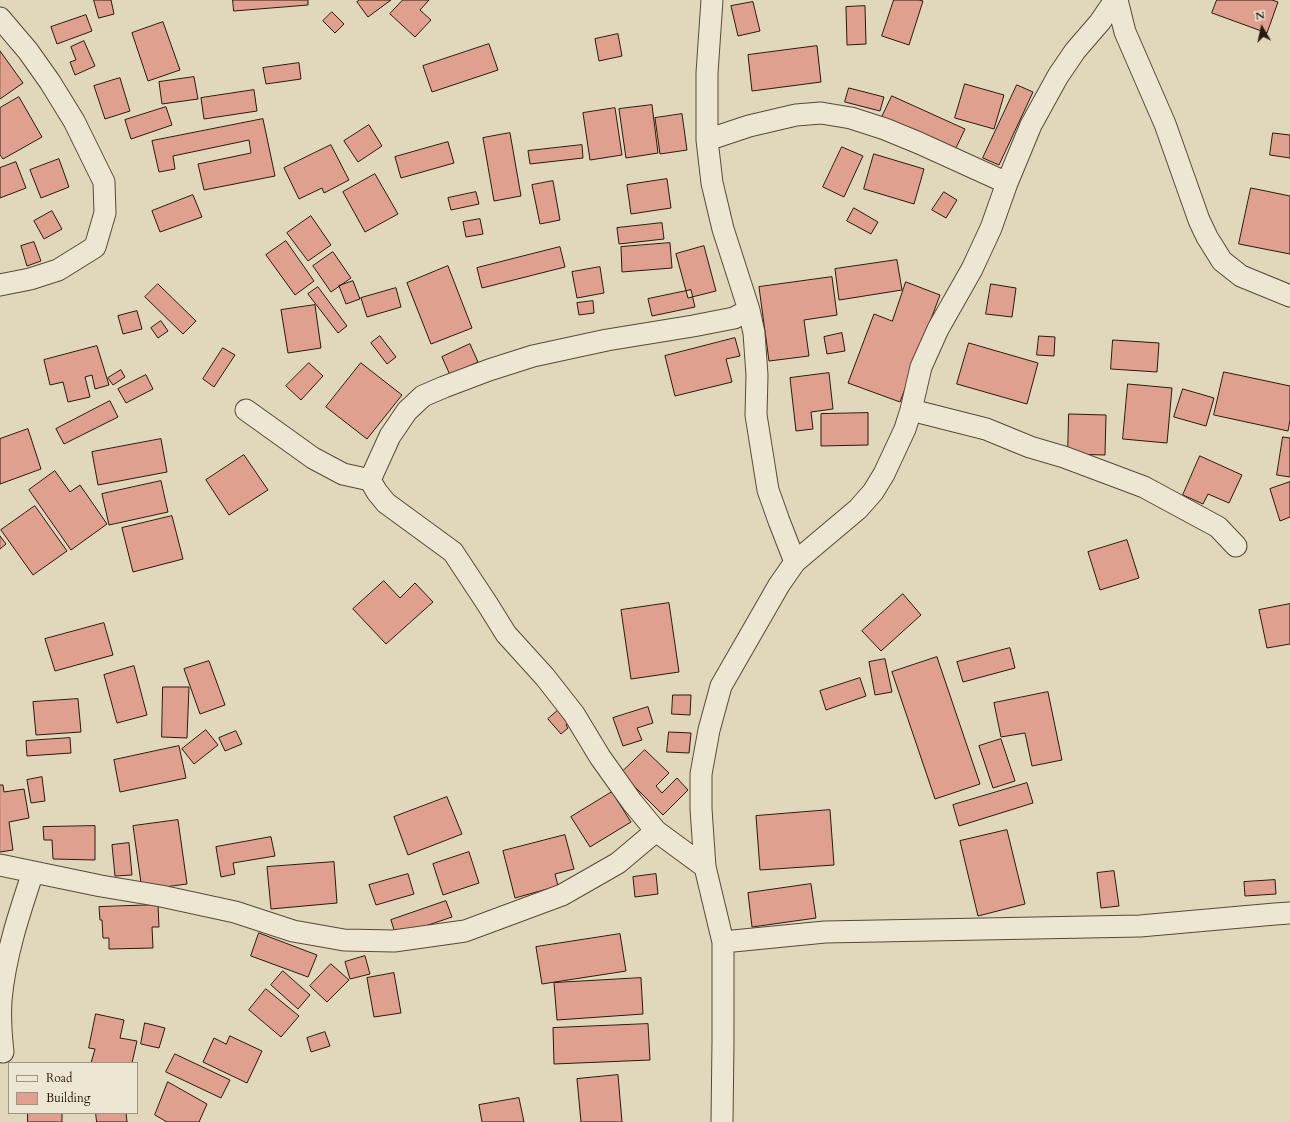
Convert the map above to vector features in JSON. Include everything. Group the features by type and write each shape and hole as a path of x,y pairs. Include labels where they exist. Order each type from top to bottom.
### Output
{"street":[{"path":"712,0 707,73 707,140 712,183 723,229 749,310 754,333 757,375 756,414 768,490 778,521 795,562"},
{"path":"722,1122 723,942 705,867 701,809 701,774 708,730 721,686 776,591 795,562 858,509 873,492 884,474 905,429 921,367 938,329 972,269 991,228 1007,183 1031,125 1058,76 1116,0"},
{"path":"1116,0 1125,32 1165,124 1197,214 1207,237 1222,262 1241,276 1290,296"},
{"path":"0,18 28,51 50,82 74,121 104,182 105,213 95,247 58,270 30,279 0,285"},
{"path":"707,140 749,126 796,115 822,113 852,118 885,129 1007,183"},
{"path":"370,480 390,436 407,411 422,396 489,370 533,356 607,340 686,328 734,318 749,310"},
{"path":"246,410 313,458 343,474 370,480 386,503 452,552 506,634 545,677 574,714 600,757 632,802 656,831 705,867"},
{"path":"911,410 986,430 1144,487 1218,527 1236,546"},
{"path":"0,865 94,885 161,896 227,910 301,932 344,940 394,941 465,931 562,895 618,863 656,831"},
{"path":"3,1052 1,1032 1,1000 8,958 15,928 33,872"},
{"path":"723,942 825,932 1140,926 1290,914"}],"building":[{"path":"94,0 111,0 114,14 99,18"},
{"path":"233,0 308,0 308,5 234,11"},
{"path":"360,0 391,0 368,17 357,2"},
{"path":"403,0 429,0 420,10 431,20 415,37 390,14"},
{"path":"894,0 923,1 909,45 882,36"},
{"path":"1217,0 1272,0 1278,2 1267,33 1212,13"},
{"path":"753,2 760,31 738,36 731,6"},
{"path":"865,6 866,44 847,45 846,7"},
{"path":"332,12 344,24 335,33 323,21"},
{"path":"86,15 92,31 57,44 51,27"},
{"path":"163,22 180,70 148,81 132,33"},
{"path":"618,34 622,56 599,61 595,39"},
{"path":"84,41 95,66 75,75 70,62 76,60 71,47"},
{"path":"489,44 498,70 432,92 423,66"},
{"path":"817,46 821,82 752,91 748,55"},
{"path":"0,51 23,83 0,99"},
{"path":"299,63 301,79 266,84 263,68"},
{"path":"194,77 198,99 162,104 159,82"},
{"path":"120,78 130,111 105,119 94,86"},
{"path":"965,84 1004,95 994,129 955,118"},
{"path":"1017,85 1033,92 999,165 983,158"},
{"path":"849,88 884,97 880,111 845,102"},
{"path":"254,90 257,111 204,119 201,98"},
{"path":"892,96 965,129 955,150 882,117"},
{"path":"19,97 42,137 3,159 0,155 0,108"},
{"path":"652,105 658,153 626,158 619,109"},
{"path":"166,107 172,125 131,139 125,120"},
{"path":"615,108 622,155 590,160 583,113"},
{"path":"682,114 687,150 660,154 655,118"},
{"path":"263,119 275,176 204,190 198,164 251,153 249,140 173,156 175,169 159,172 152,141"},
{"path":"369,125 382,146 358,162 344,141"},
{"path":"510,133 521,196 494,201 483,138"},
{"path":"1273,133 1290,135 1290,158 1270,155"},
{"path":"448,142 454,163 401,178 395,157"},
{"path":"331,145 349,180 324,193 322,188 299,199 284,168"},
{"path":"582,145 583,158 530,164 528,151"},
{"path":"842,147 863,156 844,197 823,187"},
{"path":"874,154 924,169 914,204 864,189"},
{"path":"59,159 69,187 41,198 30,170"},
{"path":"16,162 26,188 0,198 0,168"},
{"path":"375,174 398,214 365,232 343,192"},
{"path":"667,179 671,208 631,214 627,185"},
{"path":"553,181 560,220 540,224 532,185"},
{"path":"1251,188 1290,196 1290,254 1239,244"},
{"path":"476,192 479,204 451,210 448,198"},
{"path":"944,192 957,200 946,218 932,210"},
{"path":"193,195 202,217 160,232 152,211"},
{"path":"854,208 878,222 871,234 847,221"},
{"path":"52,211 62,229 44,239 34,221"},
{"path":"311,216 331,245 308,261 287,233"},
{"path":"480,219 483,234 466,237 463,222"},
{"path":"662,223 664,239 619,244 617,228"},
{"path":"286,241 314,281 295,295 266,255"},
{"path":"34,242 41,261 27,266 21,246"},
{"path":"670,243 672,268 622,272 621,247"},
{"path":"704,246 716,291 688,298 676,254"},
{"path":"560,247 565,267 482,288 477,268"},
{"path":"333,252 351,278 331,292 313,266"},
{"path":"897,260 902,290 839,300 835,269"},
{"path":"448,266 472,328 431,344 407,283"},
{"path":"600,267 604,293 577,298 572,272"},
{"path":"832,277 837,315 804,320 809,356 769,361 759,287"},
{"path":"353,281 360,299 346,304 339,286"},
{"path":"906,282 940,295 900,402 848,383 874,314 892,321"},
{"path":"158,284 196,321 183,334 145,297"},
{"path":"991,284 1016,288 1012,317 986,314"},
{"path":"318,287 347,326 338,333 308,294"},
{"path":"396,288 401,307 367,317 361,298"},
{"path":"691,290 695,307 652,316 648,299"},
{"path":"593,301 594,313 579,315 577,303"},
{"path":"315,305 321,348 288,353 281,310"},
{"path":"137,311 142,329 123,334 118,316"},
{"path":"161,321 168,331 158,338 151,328"},
{"path":"842,333 845,351 827,354 824,337"},
{"path":"380,336 396,357 387,364 371,343"},
{"path":"1039,336 1055,337 1054,356 1037,355"},
{"path":"735,338 740,356 726,359 732,382 675,396 665,356"},
{"path":"1113,340 1159,343 1157,372 1111,369"},
{"path":"969,343 1038,363 1027,404 957,384"},
{"path":"470,344 478,362 450,375 442,357"},
{"path":"97,346 109,385 95,389 92,375 85,377 90,397 68,402 63,382 50,385 44,360"},
{"path":"223,348 235,355 214,387 203,379"},
{"path":"309,363 323,376 301,400 286,386"},
{"path":"361,363 402,395 367,439 326,407"},
{"path":"121,370 125,377 113,385 108,378"},
{"path":"1224,372 1290,386 1290,420 1288,431 1214,415"},
{"path":"829,373 833,409 811,412 813,429 796,431 790,378"},
{"path":"146,375 153,389 126,403 118,389"},
{"path":"1128,384 1172,388 1167,443 1123,439"},
{"path":"1183,389 1214,398 1206,426 1174,417"},
{"path":"110,401 118,417 64,444 56,429"},
{"path":"868,413 868,445 821,446 821,414"},
{"path":"1069,414 1106,415 1105,455 1068,454"},
{"path":"28,429 41,469 0,484 0,439"},
{"path":"1283,437 1290,438 1290,477 1277,475"},
{"path":"161,439 167,472 98,485 92,452"},
{"path":"244,455 268,490 229,515 206,480"},
{"path":"1200,456 1242,475 1229,503 1208,494 1203,504 1183,495"},
{"path":"55,471 70,492 80,485 107,524 71,550 29,490"},
{"path":"161,481 168,512 109,525 102,494"},
{"path":"1290,482 1290,517 1280,521 1270,489"},
{"path":"35,506 67,551 33,575 1,530"},
{"path":"172,516 183,559 133,572 122,528"},
{"path":"0,536 6,544 0,549"},
{"path":"1127,540 1139,578 1100,590 1088,552"},
{"path":"384,581 400,598 415,583 433,602 386,644 353,609"},
{"path":"903,594 921,615 881,651 862,631"},
{"path":"669,603 679,672 631,679 621,610"},
{"path":"1290,604 1290,644 1267,648 1259,610"},
{"path":"104,623 113,655 55,671 45,639"},
{"path":"1010,648 1015,668 963,682 957,662"},
{"path":"937,657 980,784 935,799 892,672"},
{"path":"885,659 892,692 875,695 869,662"},
{"path":"209,661 225,705 200,714 184,669"},
{"path":"134,666 147,715 117,723 104,675"},
{"path":"860,678 866,696 826,710 820,691"},
{"path":"163,687 189,687 187,738 162,737"},
{"path":"1048,692 1062,760 1032,766 1025,733 1001,737 994,703"},
{"path":"673,695 691,695 690,715 672,714"},
{"path":"78,699 81,732 36,735 33,702"},
{"path":"562,707 570,721 566,725 568,728 561,734 548,719"},
{"path":"648,707 653,723 637,728 642,740 623,746 613,718"},
{"path":"206,730 218,745 194,764 182,749"},
{"path":"236,731 242,744 225,751 219,738"},
{"path":"669,732 691,733 689,753 667,752"},
{"path":"70,738 71,753 27,756 26,741"},
{"path":"1001,739 1015,781 993,788 979,746"},
{"path":"179,746 186,778 120,792 114,760"},
{"path":"645,750 669,773 656,786 662,793 677,778 688,790 663,815 621,773"},
{"path":"42,777 45,801 31,803 27,780"},
{"path":"1027,783 1033,803 959,826 953,805"},
{"path":"0,785 3,785 4,792 24,789 29,818 9,822 13,850 0,852"},
{"path":"612,792 631,822 590,847 571,817"},
{"path":"447,797 462,834 408,855 394,817"},
{"path":"830,810 834,865 760,870 756,816"},
{"path":"178,820 187,884 142,890 133,826"},
{"path":"95,826 95,860 53,859 52,840 44,840 43,827"},
{"path":"1007,830 1025,904 978,916 960,841"},
{"path":"565,835 574,869 555,874 558,886 515,898 503,851"},
{"path":"271,837 275,856 233,863 235,874 221,877 216,847"},
{"path":"129,843 132,875 115,876 112,845"},
{"path":"469,852 479,883 443,895 433,864"},
{"path":"334,862 337,903 271,909 267,867"},
{"path":"1114,871 1119,906 1101,908 1097,873"},
{"path":"408,874 414,894 376,905 369,885"},
{"path":"656,874 658,894 635,897 633,877"},
{"path":"1275,880 1276,894 1245,896 1244,882"},
{"path":"811,884 816,918 752,927 748,893"},
{"path":"446,901 452,917 396,936 391,920"},
{"path":"158,905 159,927 152,927 153,948 109,949 109,938 103,938 102,920 100,920 99,907"},
{"path":"259,933 317,955 308,977 251,956"},
{"path":"620,934 626,971 542,984 536,947"},
{"path":"365,956 370,974 350,979 345,962"},
{"path":"331,964 349,980 327,1002 310,986"},
{"path":"283,971 310,995 298,1009 271,985"},
{"path":"394,973 401,1013 374,1017 367,978"},
{"path":"641,978 643,1014 557,1020 554,983"},
{"path":"266,989 299,1016 281,1037 249,1010"},
{"path":"96,1014 124,1020 120,1038 137,1041 132,1062 91,1062 95,1049 89,1048"},
{"path":"145,1023 165,1028 159,1048 141,1044"},
{"path":"648,1024 650,1060 554,1064 553,1028"},
{"path":"325,1032 330,1046 311,1052 307,1038"},
{"path":"230,1036 262,1051 247,1083 203,1062 214,1038 226,1044"},
{"path":"175,1054 230,1080 221,1098 166,1072"},
{"path":"618,1075 622,1122 581,1122 577,1079"},
{"path":"168,1082 207,1104 199,1122 167,1122 155,1115"},
{"path":"519,1098 524,1122 482,1122 479,1105"},
{"path":"28,1114 62,1114 62,1122 28,1122"},
{"path":"96,1114 126,1114 127,1122 97,1122"}]}
